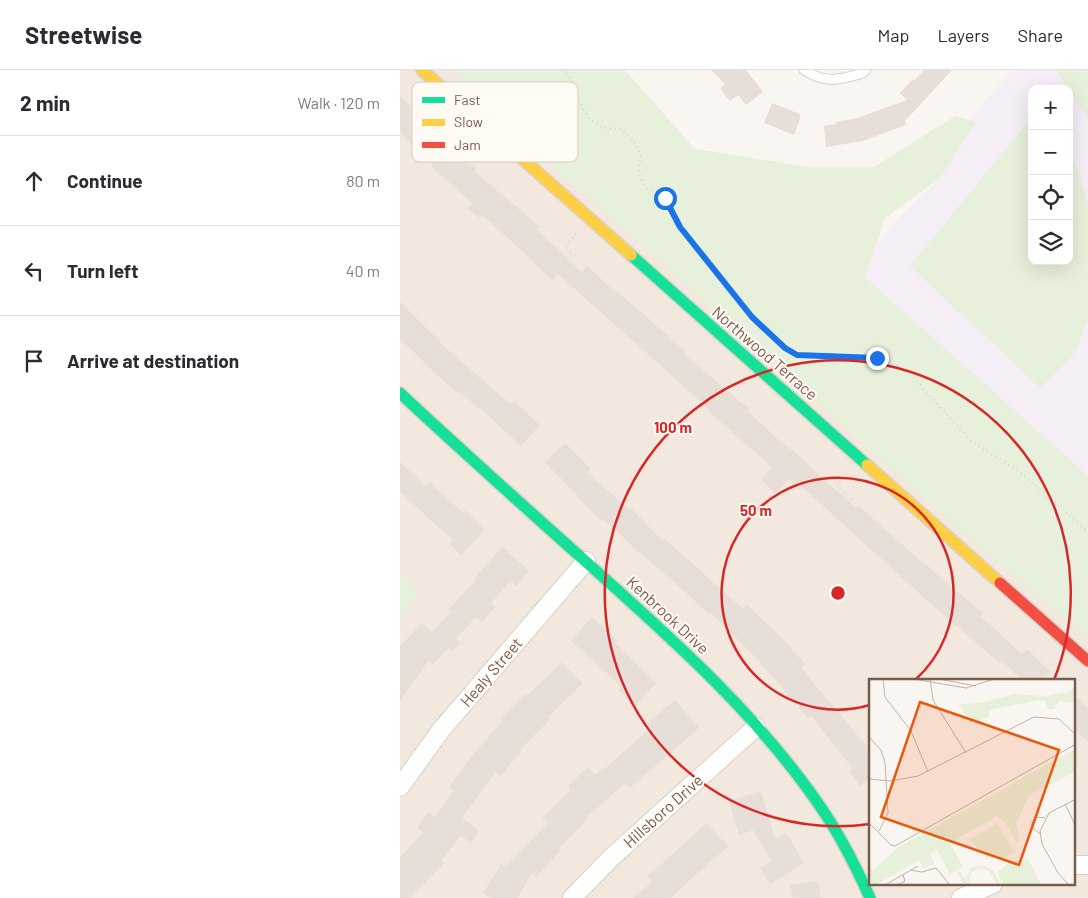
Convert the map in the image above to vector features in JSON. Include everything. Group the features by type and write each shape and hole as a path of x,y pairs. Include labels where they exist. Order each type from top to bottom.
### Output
{"street":[{"name":"Northwood Terrace","path":"422,70 436,82"},
{"name":"Northwood Terrace","path":"526,162 1088,661"},
{"name":"Kenbrook Drive","path":"400,393 693,660 756,727 796,774 839,834 870,898"},
{"name":"Healy Street","path":"400,787 441,730 586,561"},
{"name":"Hillsboro Drive","path":"572,898 612,857 756,727"},
{"path":"961,898 989,886"}],"lane":[{"path":"804,70 816,77 837,80 864,73 866,70"}],"path":[{"path":"562,70 572,82"},
{"path":"578,98 590,119 602,128 621,129 634,141 641,156 638,170 647,189 665,198 680,227 752,317 785,348 797,355 877,358 895,364 910,374 971,441 1020,472 1088,532"},
{"path":"576,234 565,247 567,251 578,257"},
{"path":"846,474 837,486 852,498"}],"shaded area":[{"path":"400,70 499,70 512,82 412,82 412,162 578,162 578,143 1088,611 1088,898 400,898"},
{"path":"1012,70 1088,70 1088,483 866,286 867,256 892,225 940,178 972,117"}],"green space":[{"path":"452,70 625,70 695,149 809,167 874,167 955,116 976,122 940,178 885,218 865,277 1088,476 1088,639 949,520 548,162 578,162 578,82 464,82"},
{"path":"1056,70 1088,70 1088,119 1073,98 1073,85 1065,85"},
{"path":"1027,123 1028,265 1073,265 1073,161 1075,163 1088,203 1088,319 1075,353 1040,388 910,266"},
{"path":"400,570 418,595 400,616"}],"building":[{"path":"711,70 746,70 763,92 746,105 738,95 730,101 720,88 725,84"},
{"path":"924,70 952,70 905,121 906,125 863,141 826,147 824,126 858,118 907,100 900,93"},
{"path":"400,96 412,107 412,144 400,133"},
{"path":"772,103 800,114 794,135 764,123"},
{"path":"431,162 469,162 476,169 474,171 540,227 537,230 582,272 587,266 640,311 686,352 684,354 749,409 747,411 790,450 791,448 856,508 858,505 957,593 983,613 980,616 1022,654 1027,649 1051,672 1044,679 1021,679 1002,661 1000,663 931,604 801,486 799,489 789,479 775,493 761,479 772,467 558,274 552,280 482,215 479,218 468,208 472,203 431,166 433,164"},
{"path":"400,302 440,343 511,404 514,401 540,425 521,446 489,416 455,391 400,339"},
{"path":"565,443 591,469 587,472 629,510 631,508 663,541 665,539 743,609 747,605 780,636 805,664 801,668 869,749 869,780 860,786 849,771 853,769 811,716 808,718 756,658 710,612 709,614 604,519 602,521 545,462"},
{"path":"400,462 426,486 429,482 463,513 466,510 485,530 461,555 450,544 453,540 400,492"},
{"path":"502,547 529,571 516,586 510,581 491,603 495,607 482,622 476,617 456,638 461,643 453,651 449,648 433,664 429,660 400,701 400,646 422,623 432,632 451,612 448,610 476,580 474,579"},
{"path":"592,617 618,641 616,644 656,683 635,706 618,690 622,687 571,641"},
{"path":"562,662 583,683 548,717 550,719 520,750 522,751 500,776 496,772 462,818 479,830 471,843 460,835 442,860 444,863 410,898 400,898 400,857 423,833 417,828 428,812 435,817 453,791 449,787 502,721 500,719"},
{"path":"1076,697 1088,708 1088,741 1076,731"},
{"path":"675,700 699,728 630,788 625,783 587,817 588,819 558,849 560,851 536,877 532,873 517,898 492,898 483,893 501,864 505,867 548,823 542,818 571,790 568,786 588,767 595,775 603,770 651,728 647,723"},
{"path":"761,791 775,839 786,833 804,863 770,884 760,868 772,861 753,830 739,835 729,801"},
{"path":"706,823 728,846 670,898 633,898 652,882 647,876"},
{"path":"818,881 821,898 793,898 790,885"}],"traffic: fast":[{"path":"631,255 867,465"},
{"path":"400,393 656,625 747,715 775,747 826,815 850,855 870,898"}],"traffic: slow":[{"path":"422,70 436,82"},
{"path":"526,162 631,255"},
{"path":"867,465 1000,583"}],"traffic: jam":[{"path":"1000,583 1088,661"}],"route":[{"path":"665,198 680,227 752,317 785,348 797,355 877,358"}]}
